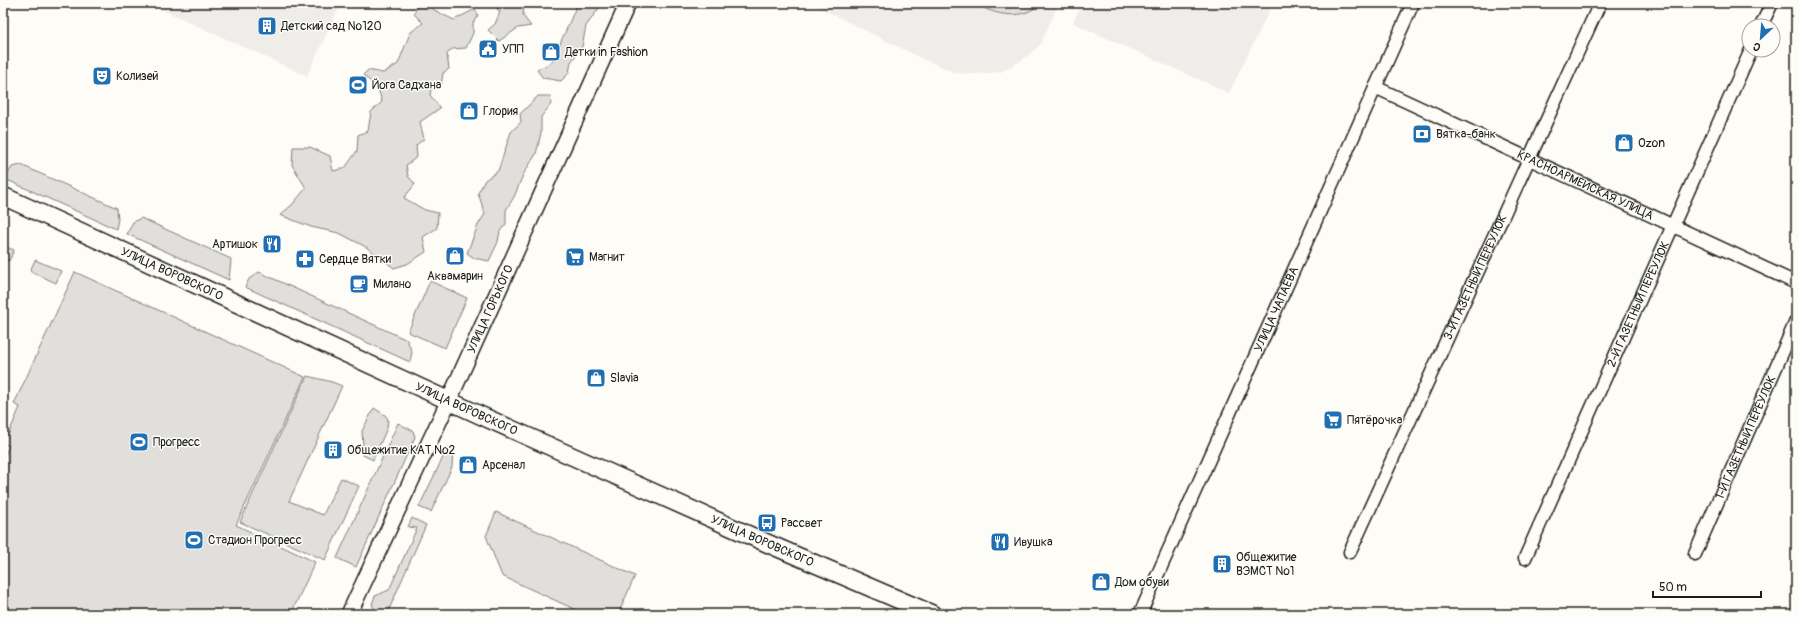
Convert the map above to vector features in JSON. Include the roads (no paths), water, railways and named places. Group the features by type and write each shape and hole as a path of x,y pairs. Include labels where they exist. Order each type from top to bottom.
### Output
{"main road":[{"name":"УЛИЦА ВОРОВСКОГО","path":"3,196 704,515 932,614"}],"street":[{"name":"УЛИЦА ГОРЬКОГО","path":"349,614 449,400 628,3"},
{"name":"УЛИЦА ЧАПАЕВА","path":"1140,614 1412,3"},
{"name":"3-Й ГАЗЕТНЫЙ ПЕРЕУЛОК","path":"1350,552 1600,3"},
{"path":"1765,18 1772,3"},
{"name":"2-Й ГАЗЕТНЫЙ ПЕРЕУЛОК","path":"1525,558 1747,58"},
{"name":"КРАСНОАРМЕЙСКАЯ УЛИЦА","path":"1375,87 1796,283"},
{"name":"1-Й ГАЗЕТНЫЙ ПЕРЕУЛОК","path":"1695,554 1796,321"}],"place":[{"name":"Детский сад №120","path":"267,26"},
{"name":"УПП","path":"488,49"},
{"name":"Детки in Fashion","path":"551,52"},
{"name":"Колизей","path":"102,76"},
{"name":"Йога Садхана","path":"358,85"},
{"name":"Глория","path":"469,111"},
{"name":"Вятка-банк","path":"1422,134"},
{"name":"Ozon","path":"1624,143"},
{"name":"Артишок","path":"272,244"},
{"name":"Аквамарин","path":"455,256"},
{"name":"Магнит","path":"575,257"},
{"name":"Сердце Вятки","path":"305,259"},
{"name":"Милано","path":"359,284"},
{"name":"Slavia","path":"596,378"},
{"name":"Пятёрочка","path":"1333,420"},
{"name":"Прогресс","path":"139,442"},
{"name":"Общежитие КАТ №2","path":"333,450"},
{"name":"Арсенал","path":"468,465"},
{"name":"Рассвет","path":"767,523"},
{"name":"Стадион Прогресс","path":"194,540"},
{"name":"Ивушка","path":"1000,542"},
{"name":"Общежитие ВЭМСТ №1","path":"1222,564"},
{"name":"Дом обуви","path":"1101,582"}]}
